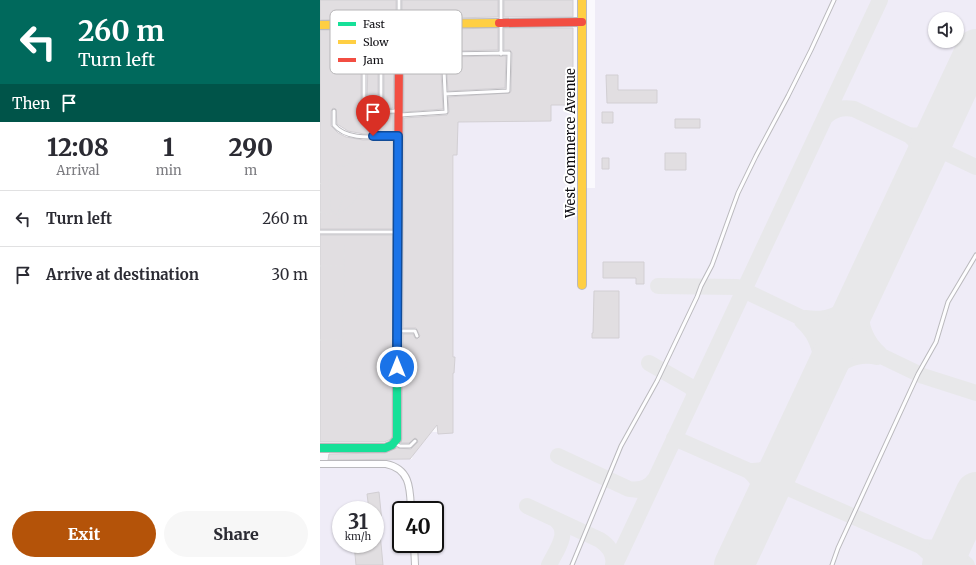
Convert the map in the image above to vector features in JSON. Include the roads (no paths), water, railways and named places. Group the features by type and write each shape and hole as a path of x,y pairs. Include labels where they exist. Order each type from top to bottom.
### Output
{"street":[{"name":"West Commerce Avenue","path":"582,0 582,285"},
{"path":"462,23 582,22"},
{"path":"320,25 330,25"},
{"path":"320,448 385,448 394,444 398,434 397,232 399,74"},
{"path":"320,464 386,464 393,466 400,470 407,478 410,486 411,501"},
{"path":"414,553 415,565"}],"lane":[{"path":"398,0 398,10"},
{"path":"501,0 501,54"},
{"path":"572,565 621,446 658,381 712,265 738,193 811,50 834,0"},
{"path":"445,94 508,92 509,54 462,54"},
{"path":"364,74 364,108 372,111 398,113 446,112 444,74"},
{"path":"381,74 381,111"},
{"path":"334,110 334,125 344,133 360,136 398,136"},
{"path":"320,232 397,232"},
{"path":"832,565 838,548 918,374 936,342 948,302 976,255"},
{"path":"397,331 414,331 417,336"},
{"path":"394,444 400,446 410,446 415,441"}]}
